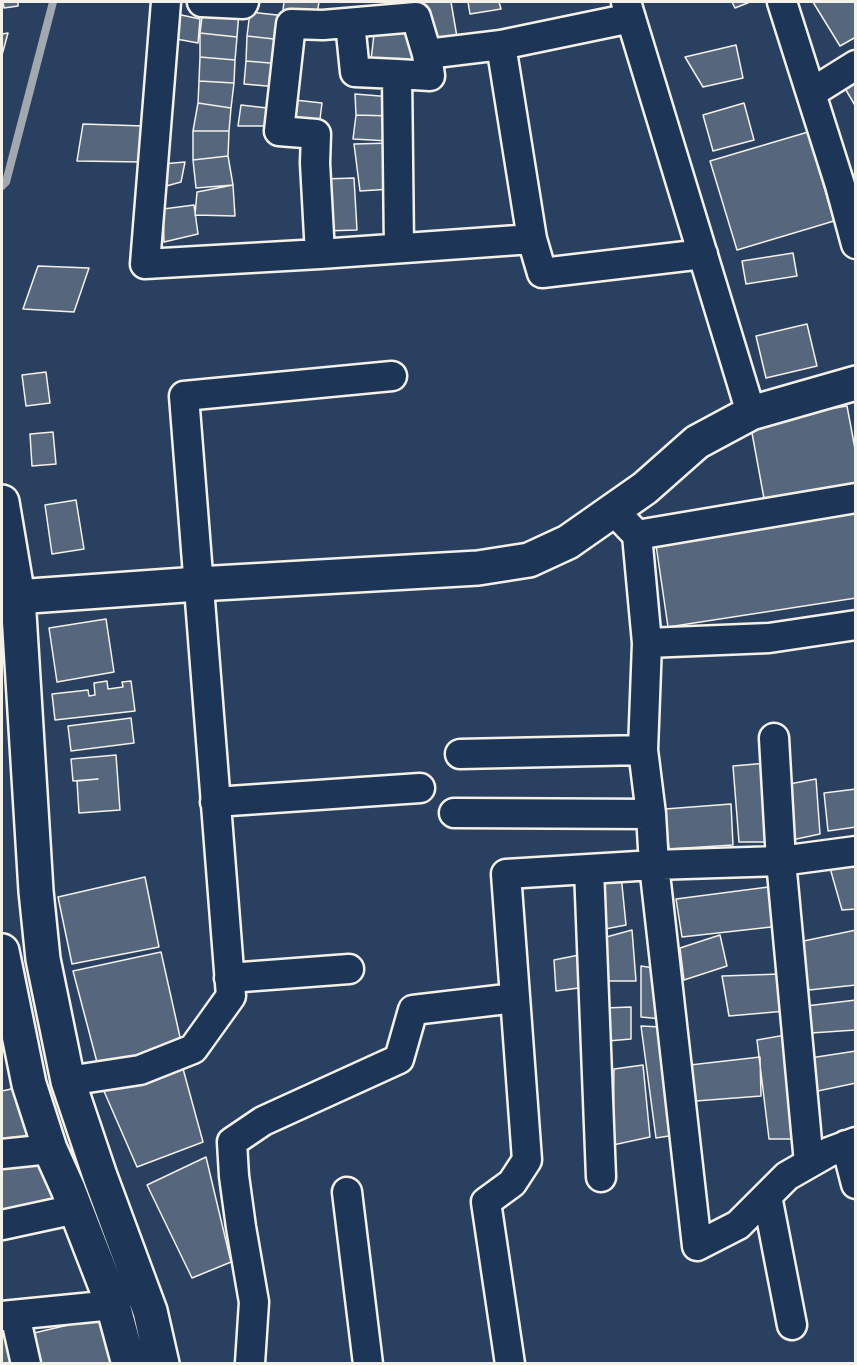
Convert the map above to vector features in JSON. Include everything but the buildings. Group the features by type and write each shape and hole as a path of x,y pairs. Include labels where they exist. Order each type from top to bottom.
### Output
{"street":[{"path":"166,2 145,264 532,239"},
{"path":"202,2 243,4 244,2"},
{"path":"782,2 854,230"},
{"path":"427,54 501,45 628,10 751,413"},
{"path":"320,254 315,163 316,134 279,131 291,24 333,17 417,17 427,54 430,76 355,72 333,17"},
{"path":"501,45 532,239 542,273 703,254"},
{"path":"811,93 855,65"},
{"path":"397,74 399,248"},
{"path":"68,1081 140,1070 193,1049 231,996 184,396 392,376"},
{"path":"10,597 478,568 529,560 567,542 645,488 698,442 751,413 855,385"},
{"path":"637,536 855,498"},
{"path":"2,502 43,958 68,1081 150,1311 162,1364"},
{"path":"613,510 637,536 646,643 643,750 697,1245 738,1225 787,1176 829,1152 851,1143 855,1184"},
{"path":"646,643 769,639 855,625"},
{"path":"774,738 781,861 808,1163"},
{"path":"460,754 643,750"},
{"path":"215,802 420,788"},
{"path":"454,813 651,814"},
{"path":"510,1364 486,1202 513,1183 527,1160 506,874 654,865 781,861 855,851"},
{"path":"589,869 601,1177"},
{"path":"2,951 30,1084 50,1149 113,1305 129,1364"},
{"path":"229,978 349,969"},
{"path":"250,1363 254,1302 241,1227 232,1142 263,1120 399,1059 413,1010 515,998"},
{"path":"2,1154 50,1149"},
{"path":"347,1192 368,1364"},
{"path":"767,1197 792,1325"},
{"path":"2,1225 76,1209"},
{"path":"26,1364 8,1315 113,1305"}],"waterway":[{"path":"2,186 6,182 53,2"}]}
